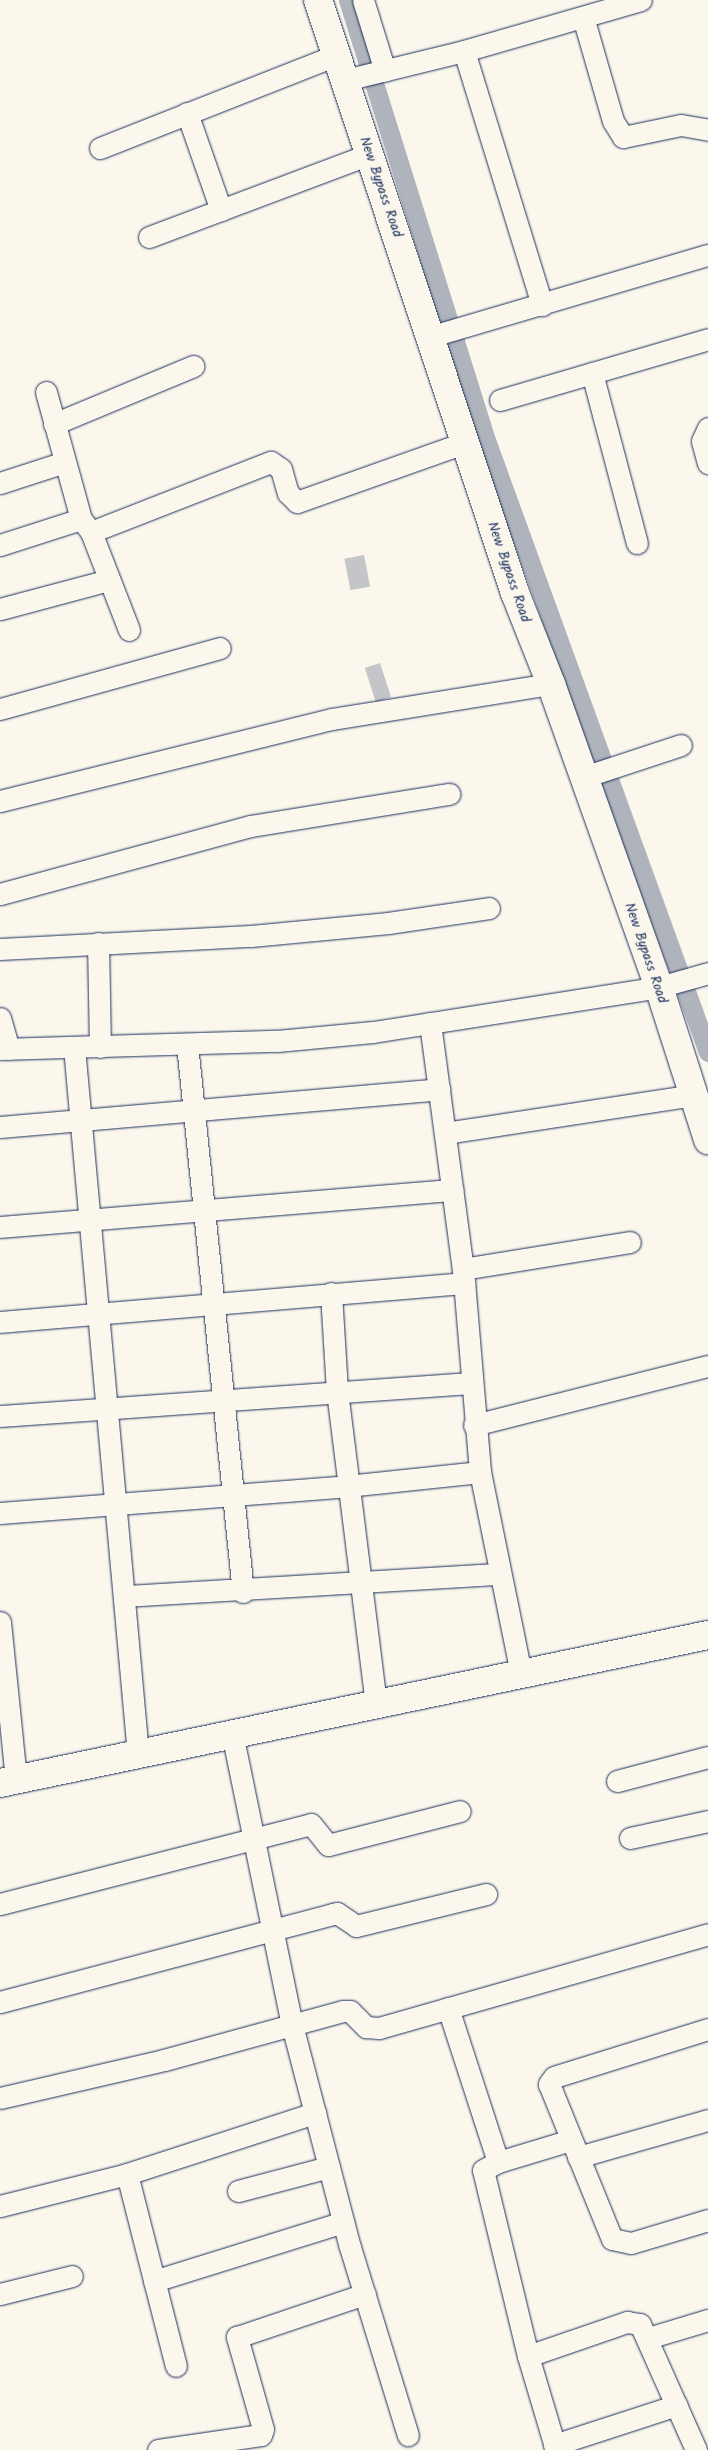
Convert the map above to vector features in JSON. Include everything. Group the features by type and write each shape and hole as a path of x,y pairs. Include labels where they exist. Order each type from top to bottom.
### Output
{"main road":[{"name":"New Bypass Road","path":"318,0 361,71 370,154 445,332 466,442 514,592 552,684 598,772 683,980 693,1095 708,1140"},
{"path":"8,1781 376,1702 708,1636"}],"street":[{"path":"361,71 363,0"},
{"path":"100,148 187,114 361,71 464,51 641,0"},
{"path":"583,17 613,121 624,137 681,125 708,130"},
{"path":"464,51 542,305"},
{"path":"187,114 221,210"},
{"path":"149,237 370,154"},
{"path":"445,332 708,255"},
{"path":"500,400 708,339"},
{"path":"54,424 193,366"},
{"path":"592,373 637,543"},
{"path":"46,392 65,462 86,526 129,630"},
{"path":"708,428 702,441 708,463"},
{"path":"0,544 86,526 271,462 278,464 288,493 297,502 466,442"},
{"path":"0,483 65,462"},
{"path":"0,609 109,580"},
{"path":"0,709 220,648"},
{"path":"0,801 332,719 552,684"},
{"path":"598,772 681,745"},
{"path":"0,894 251,826 449,794"},
{"path":"0,949 251,936 388,923 489,908"},
{"path":"98,943 100,1047"},
{"path":"0,1018 4,1049 277,1041 430,1023 683,980"},
{"path":"430,1023 464,1276 474,1424 480,1472 498,1574 521,1673"},
{"path":"187,1044 212,1305 226,1400 243,1592"},
{"path":"74,1047 87,1220 117,1503 138,1754"},
{"path":"0,1127 194,1113 439,1090"},
{"path":"445,1133 693,1095"},
{"path":"0,1226 452,1190"},
{"path":"0,1322 212,1305 331,1293 464,1276 630,1242"},
{"path":"331,1293 337,1391 376,1702"},
{"path":"474,1424 708,1366"},
{"path":"0,1416 107,1411 337,1391 471,1383"},
{"path":"0,1513 348,1486 480,1472"},
{"path":"125,1596 243,1592 498,1574"},
{"path":"0,1622 8,1781"},
{"path":"232,1733 270,1932 314,2113 365,2294 408,2435"},
{"path":"617,1781 708,1757"},
{"path":"0,1904 311,1824 328,1845 460,1811"},
{"path":"630,1838 708,1822"},
{"path":"0,2002 338,1913 350,1924 364,1925 486,1894"},
{"path":"0,2098 350,2011 372,2028 708,1934"},
{"path":"448,2008 498,2162"},
{"path":"708,2030 554,2077 549,2088 607,2231 620,2244 708,2220"},
{"path":"0,2206 127,2174 314,2113"},
{"path":"677,2406 555,2448 528,2356 483,2177 486,2166 498,2162 575,2149 708,2120"},
{"path":"238,2191 329,2167"},
{"path":"127,2174 176,2366"},
{"path":"154,2281 344,2222"},
{"path":"0,2294 72,2276"},
{"path":"268,2450 238,2337 365,2294"},
{"path":"648,2338 708,2320"},
{"path":"528,2356 627,2322 640,2324 648,2338 696,2450"},
{"path":"158,2450 256,2436 263,2429"}],"building":[{"path":"364,555 370,586 350,590 344,559"},
{"path":"380,663 391,697 376,702 365,668"}],"waterway":[{"path":"348,0 486,440 708,1052"}]}
